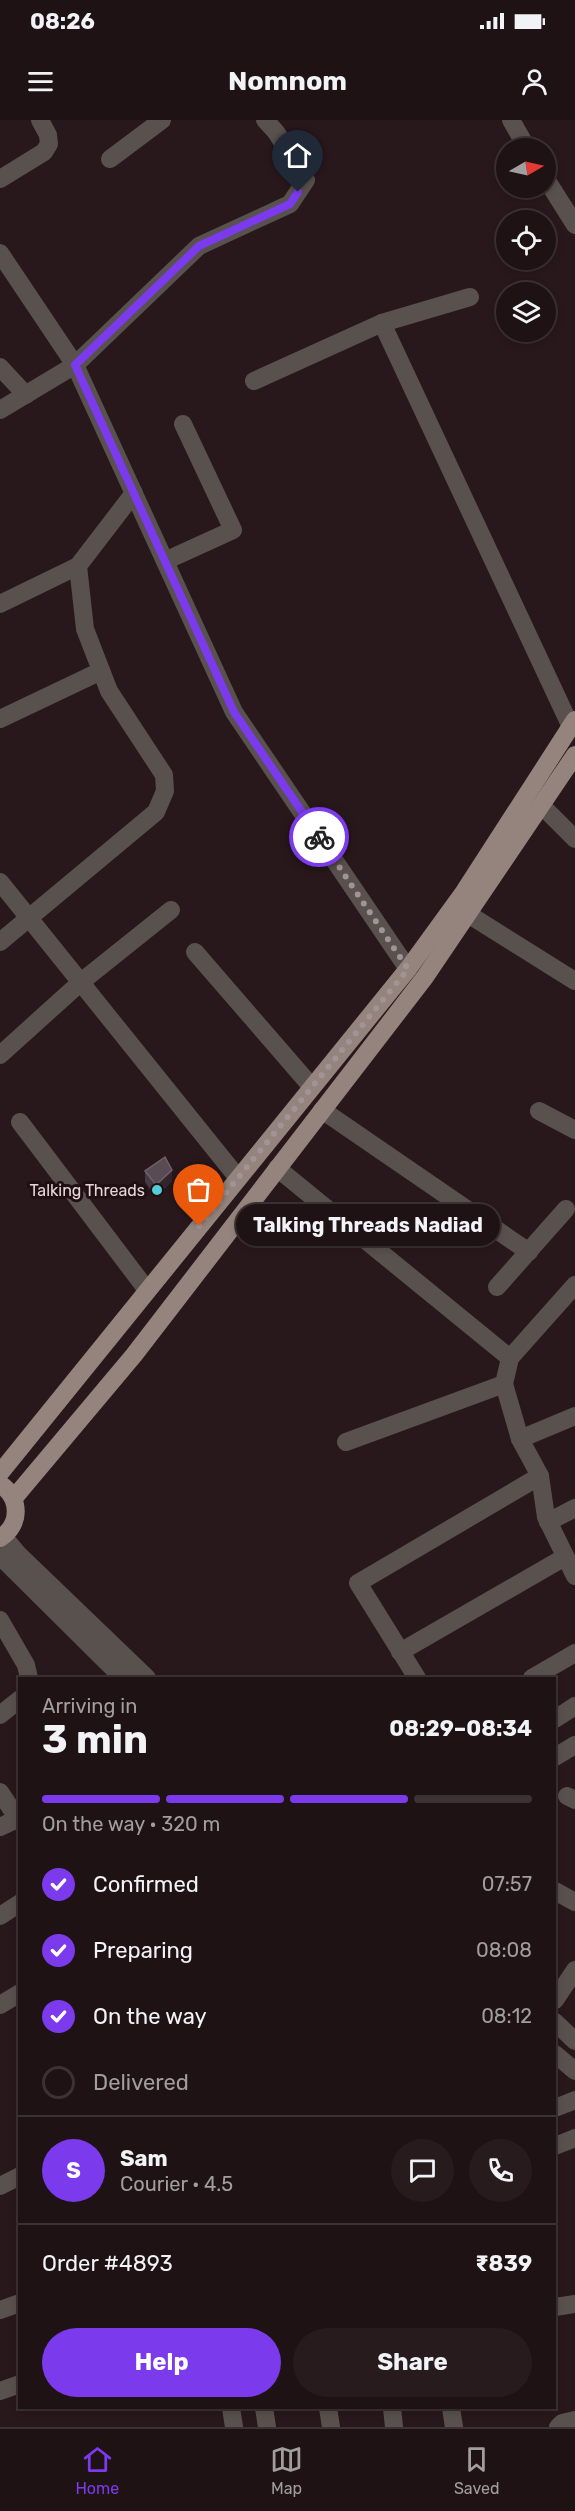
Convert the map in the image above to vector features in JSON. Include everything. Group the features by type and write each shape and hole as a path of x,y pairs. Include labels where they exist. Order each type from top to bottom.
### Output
{"main road":[{"path":"0,1473 408,969 471,882 573,724"},
{"path":"14,1498 134,1355 425,977 575,755"},
{"path":"0,1484 14,1498 16,1516 9,1532 2,1537"}],"street":[{"path":"0,179 44,152 50,144 40,120"},
{"path":"110,159 162,120"},
{"path":"0,411 75,365 199,246 290,204 306,180 276,132 265,120"},
{"path":"511,120 521,138"},
{"path":"556,195 575,225"},
{"path":"0,253 75,365 234,712 408,969"},
{"path":"254,381 382,323 470,297"},
{"path":"382,323 573,724"},
{"path":"0,367 27,395"},
{"path":"165,561 233,530 183,424"},
{"path":"0,604 78,566 134,493"},
{"path":"0,942 156,812 165,791 164,776 109,691 101,671 85,629 78,566"},
{"path":"0,719 101,671"},
{"path":"541,805 575,839"},
{"path":"0,882 238,1178"},
{"path":"0,1055 81,982 171,910"},
{"path":"468,914 575,981"},
{"path":"195,952 311,1086"},
{"path":"322,1110 529,1252"},
{"path":"539,1111 575,1130"},
{"path":"20,1122 147,1290"},
{"path":"277,1168 510,1358"},
{"path":"497,1287 566,1209"},
{"path":"575,1285 510,1358 504,1384 520,1439 540,1476 548,1522 575,1576"},
{"path":"346,1442 504,1384"},
{"path":"520,1439 575,1416"},
{"path":"416,1677 358,1583 540,1476"},
{"path":"548,1522 575,1508"},
{"path":"2,1537 146,1677"},
{"path":"0,1556 122,1677"},
{"path":"400,1652 565,1557"},
{"path":"0,1620 26,1665 29,1677"},
{"path":"534,1677 575,1653"},
{"path":"0,1715 18,1705"},
{"path":"556,1718 575,1706"},
{"path":"556,1756 575,1745"},
{"path":"0,1792 18,1820 0,1827"},
{"path":"556,1892 575,1902"},
{"path":"0,1916 18,1904"},
{"path":"556,1999 575,1970"},
{"path":"0,2005 18,1994"},
{"path":"556,2023 575,2041"},
{"path":"556,2055 575,2071"},
{"path":"556,2108 575,2100"},
{"path":"556,2146 575,2138"},
{"path":"0,2186 18,2177"},
{"path":"0,2310 18,2304"},
{"path":"556,2307 575,2304"},
{"path":"0,2391 18,2385"},
{"path":"231,2409 234,2427"},
{"path":"264,2409 267,2427"},
{"path":"328,2409 331,2427"},
{"path":"392,2409 394,2427"},
{"path":"451,2409 454,2427"},
{"path":"558,2427 562,2423 575,2420"}],"building":[{"path":"165,1157 172,1170 156,1185 145,1171"}],"way so far":[{"path":"199,1226 408,969 319,837"}],"place":[{"name":"Talking Threads","path":"157,1190"},
{"name":"Talking Threads Nadiad","path":"199,1226"}],"route":[{"path":"298,192 290,204 199,246 75,365 234,712 319,837"}]}
